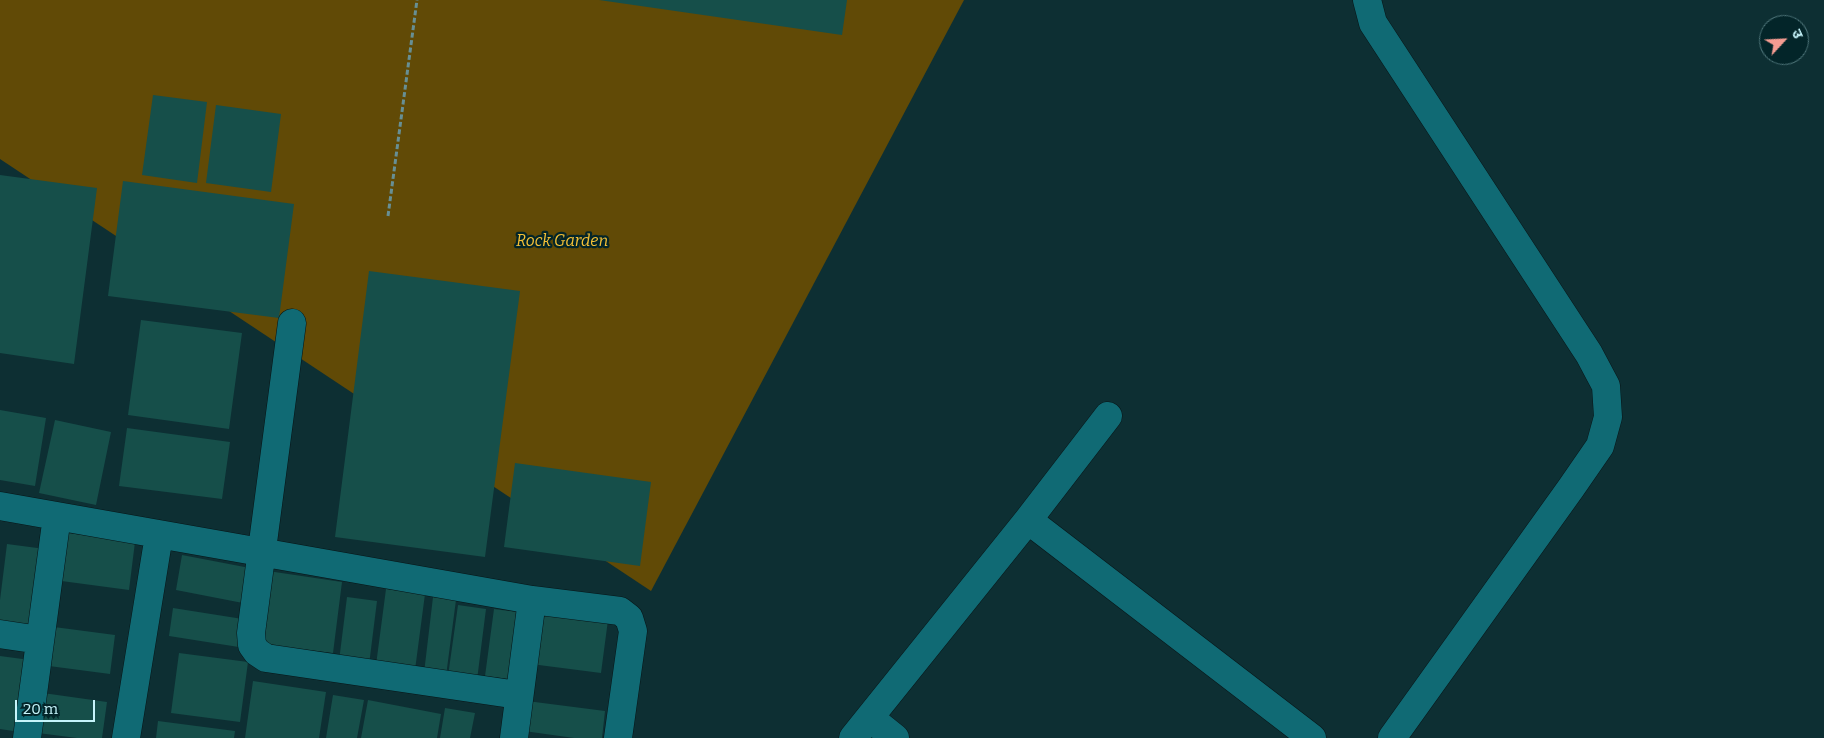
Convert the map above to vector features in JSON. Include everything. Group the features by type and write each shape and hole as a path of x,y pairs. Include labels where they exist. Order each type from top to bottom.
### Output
{"street":[{"path":"1367,0 1373,23 1589,354 1606,386 1608,416 1600,446 1392,738"},
{"path":"292,323 262,552 252,645 257,652 266,658 518,695"},
{"path":"895,738 861,728 1028,520 1108,416"},
{"path":"0,506 532,600 620,611 629,618 633,631 618,738"},
{"path":"27,738 57,516"},
{"path":"1028,520 1312,738"},
{"path":"126,738 159,534"},
{"path":"514,738 518,695 532,600"},
{"path":"0,634 40,640"}],"path":[{"path":"388,216 417,0"}],"green space":[{"name":"Rock Garden","path":"0,0 964,0 651,591 0,159"}],"building":[{"path":"599,0 847,0 842,35"},
{"path":"153,95 207,102 197,183 142,175"},
{"path":"216,105 281,114 271,192 206,183"},
{"path":"0,175 97,188 74,364 0,353"},
{"path":"123,181 294,204 279,318 108,296"},
{"path":"369,271 520,291 485,557 335,537"},
{"path":"141,320 242,333 229,429 128,415"},
{"path":"0,410 46,418 35,486 0,480"},
{"path":"55,420 111,432 96,505 39,493"},
{"path":"127,428 230,442 222,499 119,486"},
{"path":"515,463 651,482 640,566 504,547"},
{"path":"60,532 135,542 129,590 54,580"},
{"path":"7,544 45,549 36,625 0,621 0,600"},
{"path":"182,555 255,569 248,604 176,590"},
{"path":"268,571 342,582 333,653 259,644"},
{"path":"386,589 425,594 415,670 376,665"},
{"path":"347,597 377,601 369,665 339,661"},
{"path":"433,597 456,600 446,676 424,673"},
{"path":"458,605 486,609 477,680 448,676"},
{"path":"173,608 249,620 245,648 169,636"},
{"path":"494,609 525,613 516,680 485,676"},
{"path":"538,610 608,620 601,673 531,664"},
{"path":"54,627 115,635 110,674 49,666"},
{"path":"179,653 248,662 240,722 171,713"},
{"path":"0,656 30,660 20,732 0,729"},
{"path":"253,681 326,692 319,738 245,738"},
{"path":"43,693 107,702 102,738 77,738 38,733"},
{"path":"333,695 364,700 357,738 326,738"},
{"path":"368,700 441,714 437,738 361,738"},
{"path":"527,701 605,711 602,738 574,738 524,731"},
{"path":"445,708 475,713 470,738 440,738"},
{"path":"158,721 235,731 234,738 156,738"}]}
